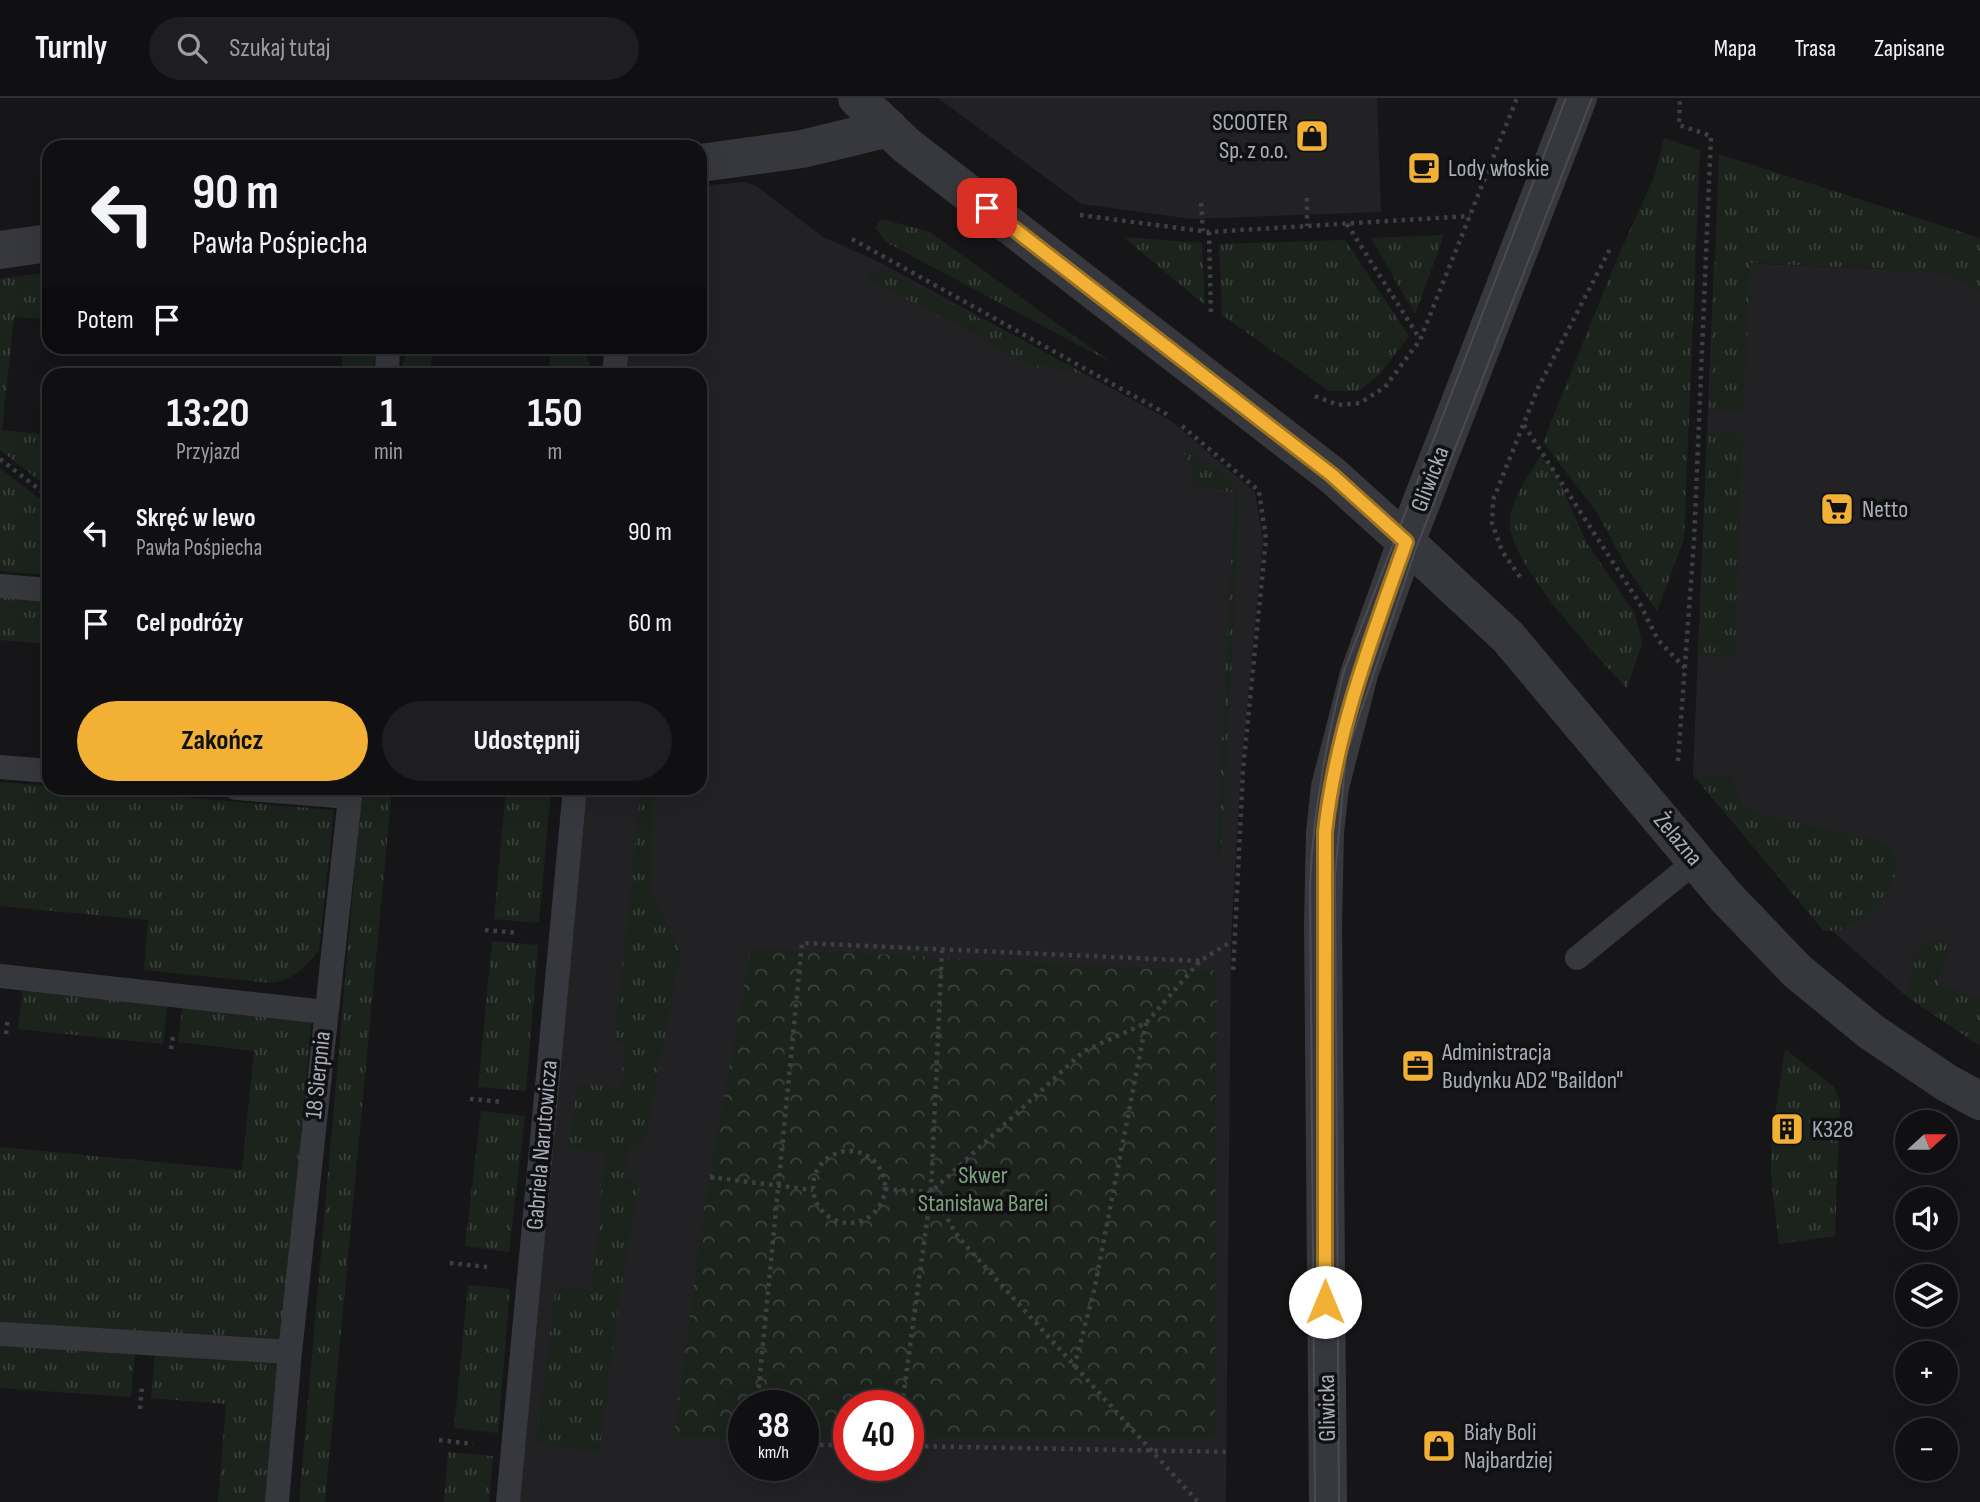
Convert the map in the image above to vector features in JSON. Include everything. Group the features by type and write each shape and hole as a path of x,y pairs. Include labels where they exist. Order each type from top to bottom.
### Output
{"street":[{"name":"Gliwicka","path":"1328,1502 1323,926 1325,832 1330,787 1343,731 1406,542 1578,98"},
{"name":"Żelazna","path":"877,110 1332,475 1508,637 1696,861 1797,971 1870,1031 1947,1083 1980,1101"},
{"path":"707,162 802,149 877,110"},
{"path":"0,250 42,244"}],"lane":[{"path":"0,586 42,589"},
{"path":"0,767 42,770"},
{"name":"18 Sierpnia","path":"278,1502 290,1352 351,795"},
{"name":"Gabriela Narutowicza","path":"508,1502 574,795"},
{"path":"1577,958 1696,861"},
{"path":"0,976 325,1012"},
{"path":"0,1334 290,1352"}],"path":[{"path":"1312,395 1338,405 1360,403 1385,387 1420,340 1517,98"},
{"path":"1677,769 1695,527 1711,136 1679,125 1680,98"},
{"path":"1307,198 1307,226"},
{"path":"1201,203 1206,231 1212,317"},
{"path":"1087,222 1077,214 1206,231 1470,216"},
{"path":"1347,223 1420,340"},
{"path":"852,239 1171,417 1259,491 1266,539 1242,770 1233,975"},
{"path":"1523,581 1502,551 1492,523 1493,500 1538,387 1611,247"},
{"path":"1201,309 1222,324"},
{"path":"1523,424 1640,604 1658,640 1685,668"},
{"path":"0,459 42,492"},
{"path":"886,1189 931,1192 1084,1051 1146,1023 1200,961 1233,941"},
{"path":"758,1390 802,943 1200,961"},
{"path":"904,1390 931,1192 942,950"},
{"path":"1074,1368 1094,1292 1146,1023"},
{"path":"849,1150 861,1152 880,1166 886,1189 878,1209 870,1217 849,1223 838,1221 820,1209 813,1189 819,1166 837,1152 849,1150"},
{"path":"710,1177 778,1188 813,1189"},
{"path":"931,1192 959,1238 1198,1502"},
{"path":"924,1446 1231,1452"}],"shaded area":[{"path":"938,98 1377,98 1381,212 1192,219 1081,204"},
{"path":"742,182 755,185 823,237 875,260 1170,420 1255,492 1263,540 1241,770 1231,939 1226,1502 517,1502 584,795 707,795 707,368 626,368 627,354 707,354 707,185"},
{"path":"1714,262 1929,271 1950,275 1980,292 1980,1046 1906,996 1832,931 1824,931 1693,775"}],"green space":[{"path":"1664,138 1700,150 1684,539 1657,611 1627,568 1598,514 1543,442 1614,266 1655,175"},
{"path":"1719,154 1980,238 1980,292 1950,275 1929,271 1750,263 1744,413 1709,411"},
{"path":"882,219 930,232 1112,363 886,242 875,227"},
{"path":"1444,235 1415,314 1371,238"},
{"path":"1123,237 1202,243 1205,305"},
{"path":"1345,240 1409,336 1379,375 1359,391 1329,391 1222,315 1219,244"},
{"path":"882,268 1085,374 1035,367 864,277"},
{"path":"42,273 42,319 14,317 2,430 42,434 42,483 0,450 0,279"},
{"path":"343,354 374,354 373,368 342,368"},
{"path":"407,354 432,354 431,368 401,368"},
{"path":"550,354 585,354 591,368 549,368"},
{"path":"1708,432 1743,434 1735,658 1699,656"},
{"path":"1175,440 1231,481 1238,500 1237,566 1221,858 1216,858 1234,503 1232,492 1194,487 1189,462"},
{"path":"1540,456 1554,469 1586,542 1635,614 1642,643 1627,688 1558,611 1525,564 1515,543 1510,526 1512,508"},
{"path":"0,468 42,501 42,574 0,571"},
{"path":"0,595 42,598 42,643 0,640"},
{"path":"1693,775 1734,776 1735,790 1750,812 1873,839 1885,846 1895,861 1896,870 1889,890 1860,921 1843,928 1824,931"},
{"path":"0,782 42,786 42,795 155,795 334,810 319,950 310,962 287,979 272,983 144,970 148,920 0,906"},
{"path":"361,795 391,795 325,1502 299,1502"},
{"path":"505,795 550,795 539,923 494,919"},
{"path":"640,795 654,795 652,894 681,952 645,1142 641,1146 631,1143 624,1177 634,1180 639,1187 620,1293 599,1453 536,1443 556,1286 592,1289 605,1153 568,1149 577,1084 621,1087 624,1045 614,1043"},
{"path":"1941,938 1950,944 1938,984 1980,998 1980,1046 1906,996 1913,956 1925,940"},
{"path":"492,941 538,945 526,1091 478,1087"},
{"name":"Skwer Stanisława Barei","path":"751,948 1217,971 1215,1438 924,1438 924,1390 833,1390 833,1438 819,1438 819,1390 728,1390 728,1438 673,1438 706,1194"},
{"path":"23,986 168,1000 163,1044 18,1029"},
{"path":"183,1002 312,1017 282,1343 0,1325 0,1147 242,1170 254,1051 178,1042"},
{"path":"1785,1049 1834,1087 1840,1102 1835,1236 1779,1244 1771,1177 1771,1140"},
{"path":"481,1111 525,1116 509,1252 465,1246"},
{"path":"468,1285 510,1289 498,1433 454,1428"},
{"path":"0,1344 135,1353 131,1397 0,1388"},
{"path":"155,1354 282,1360 269,1502 218,1502 226,1404 151,1398"},
{"path":"448,1452 493,1456 489,1502 444,1502"}],"tram line":[{"path":"1315,1502 1310,884 1321,777 1344,671 1566,98"},
{"path":"1339,1502 1335,875 1346,755 1415,551 1592,98"}],"place":[{"name":"SCOOTER Sp. z o.o.","path":"1312,136"},
{"name":"Lody włoskie","path":"1424,168"},
{"name":"Netto","path":"1837,509"},
{"name":"Administracja Budynku AD2 \"Baildon\"","path":"1418,1066"},
{"name":"K328","path":"1787,1129"},
{"name":"Biały Boli Najbardziej","path":"1439,1446"}],"route":[{"path":"987,208 1332,475 1406,542 1359,674 1343,731 1330,787 1325,832 1325,1302"}]}
